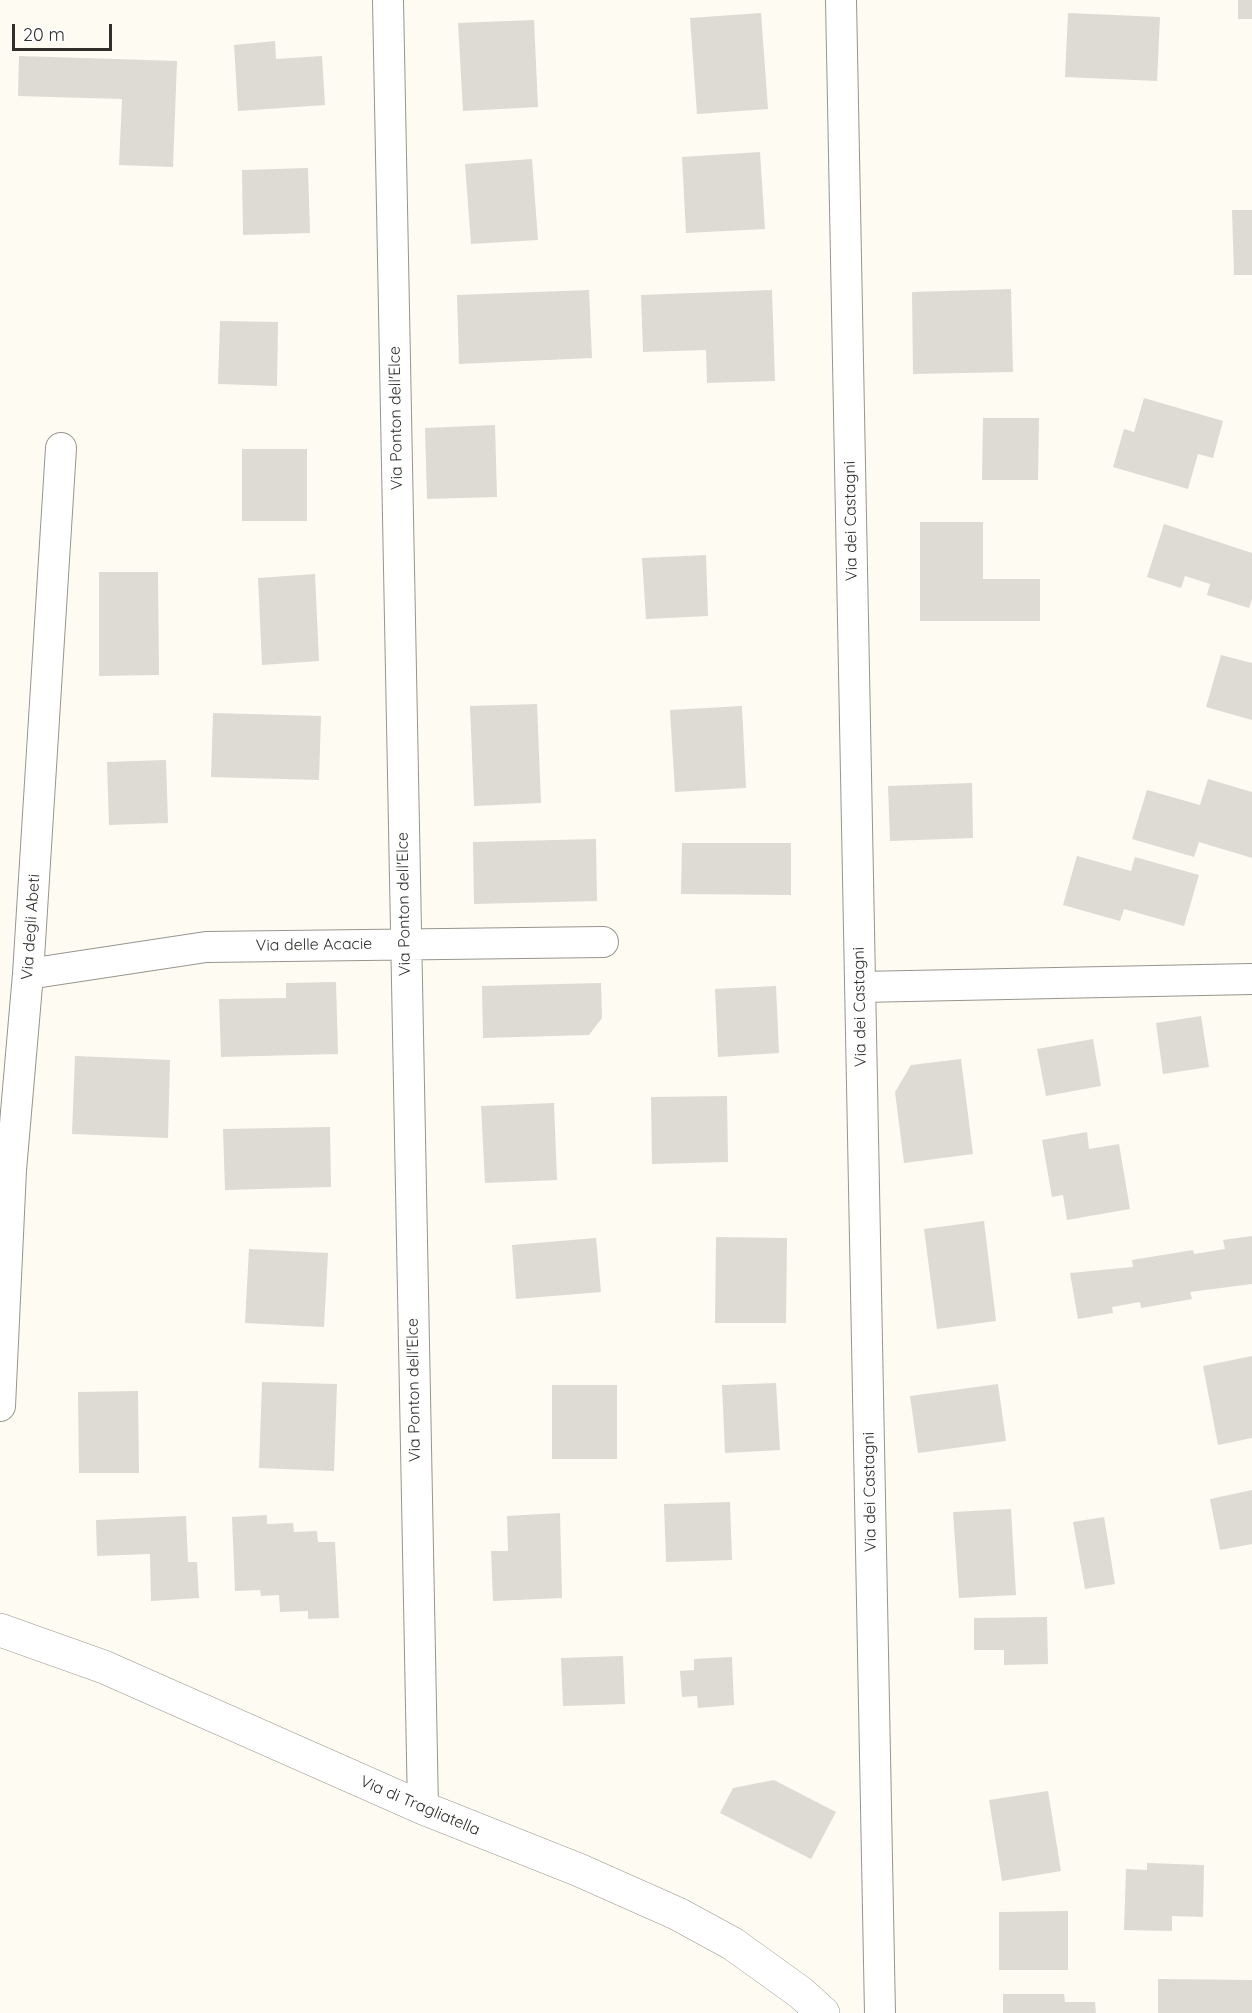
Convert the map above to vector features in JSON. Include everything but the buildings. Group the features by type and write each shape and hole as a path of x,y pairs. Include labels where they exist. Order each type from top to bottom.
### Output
{"street":[{"name":"Via Ponton dell'Elce","path":"388,0 423,1808"},
{"name":"Via dei Castagni","path":"841,0 880,2013"},
{"name":"Via degli Abeti","path":"0,1406 5,1170 28,974 61,448"},
{"name":"Via delle Acacie","path":"28,974 206,947 405,942 603,942"},
{"path":"860,987 1252,979"},
{"name":"Via di Tragliatella","path":"0,1630 104,1667 423,1808 579,1870 678,1914 733,1944 801,1993 823,2013"}]}
